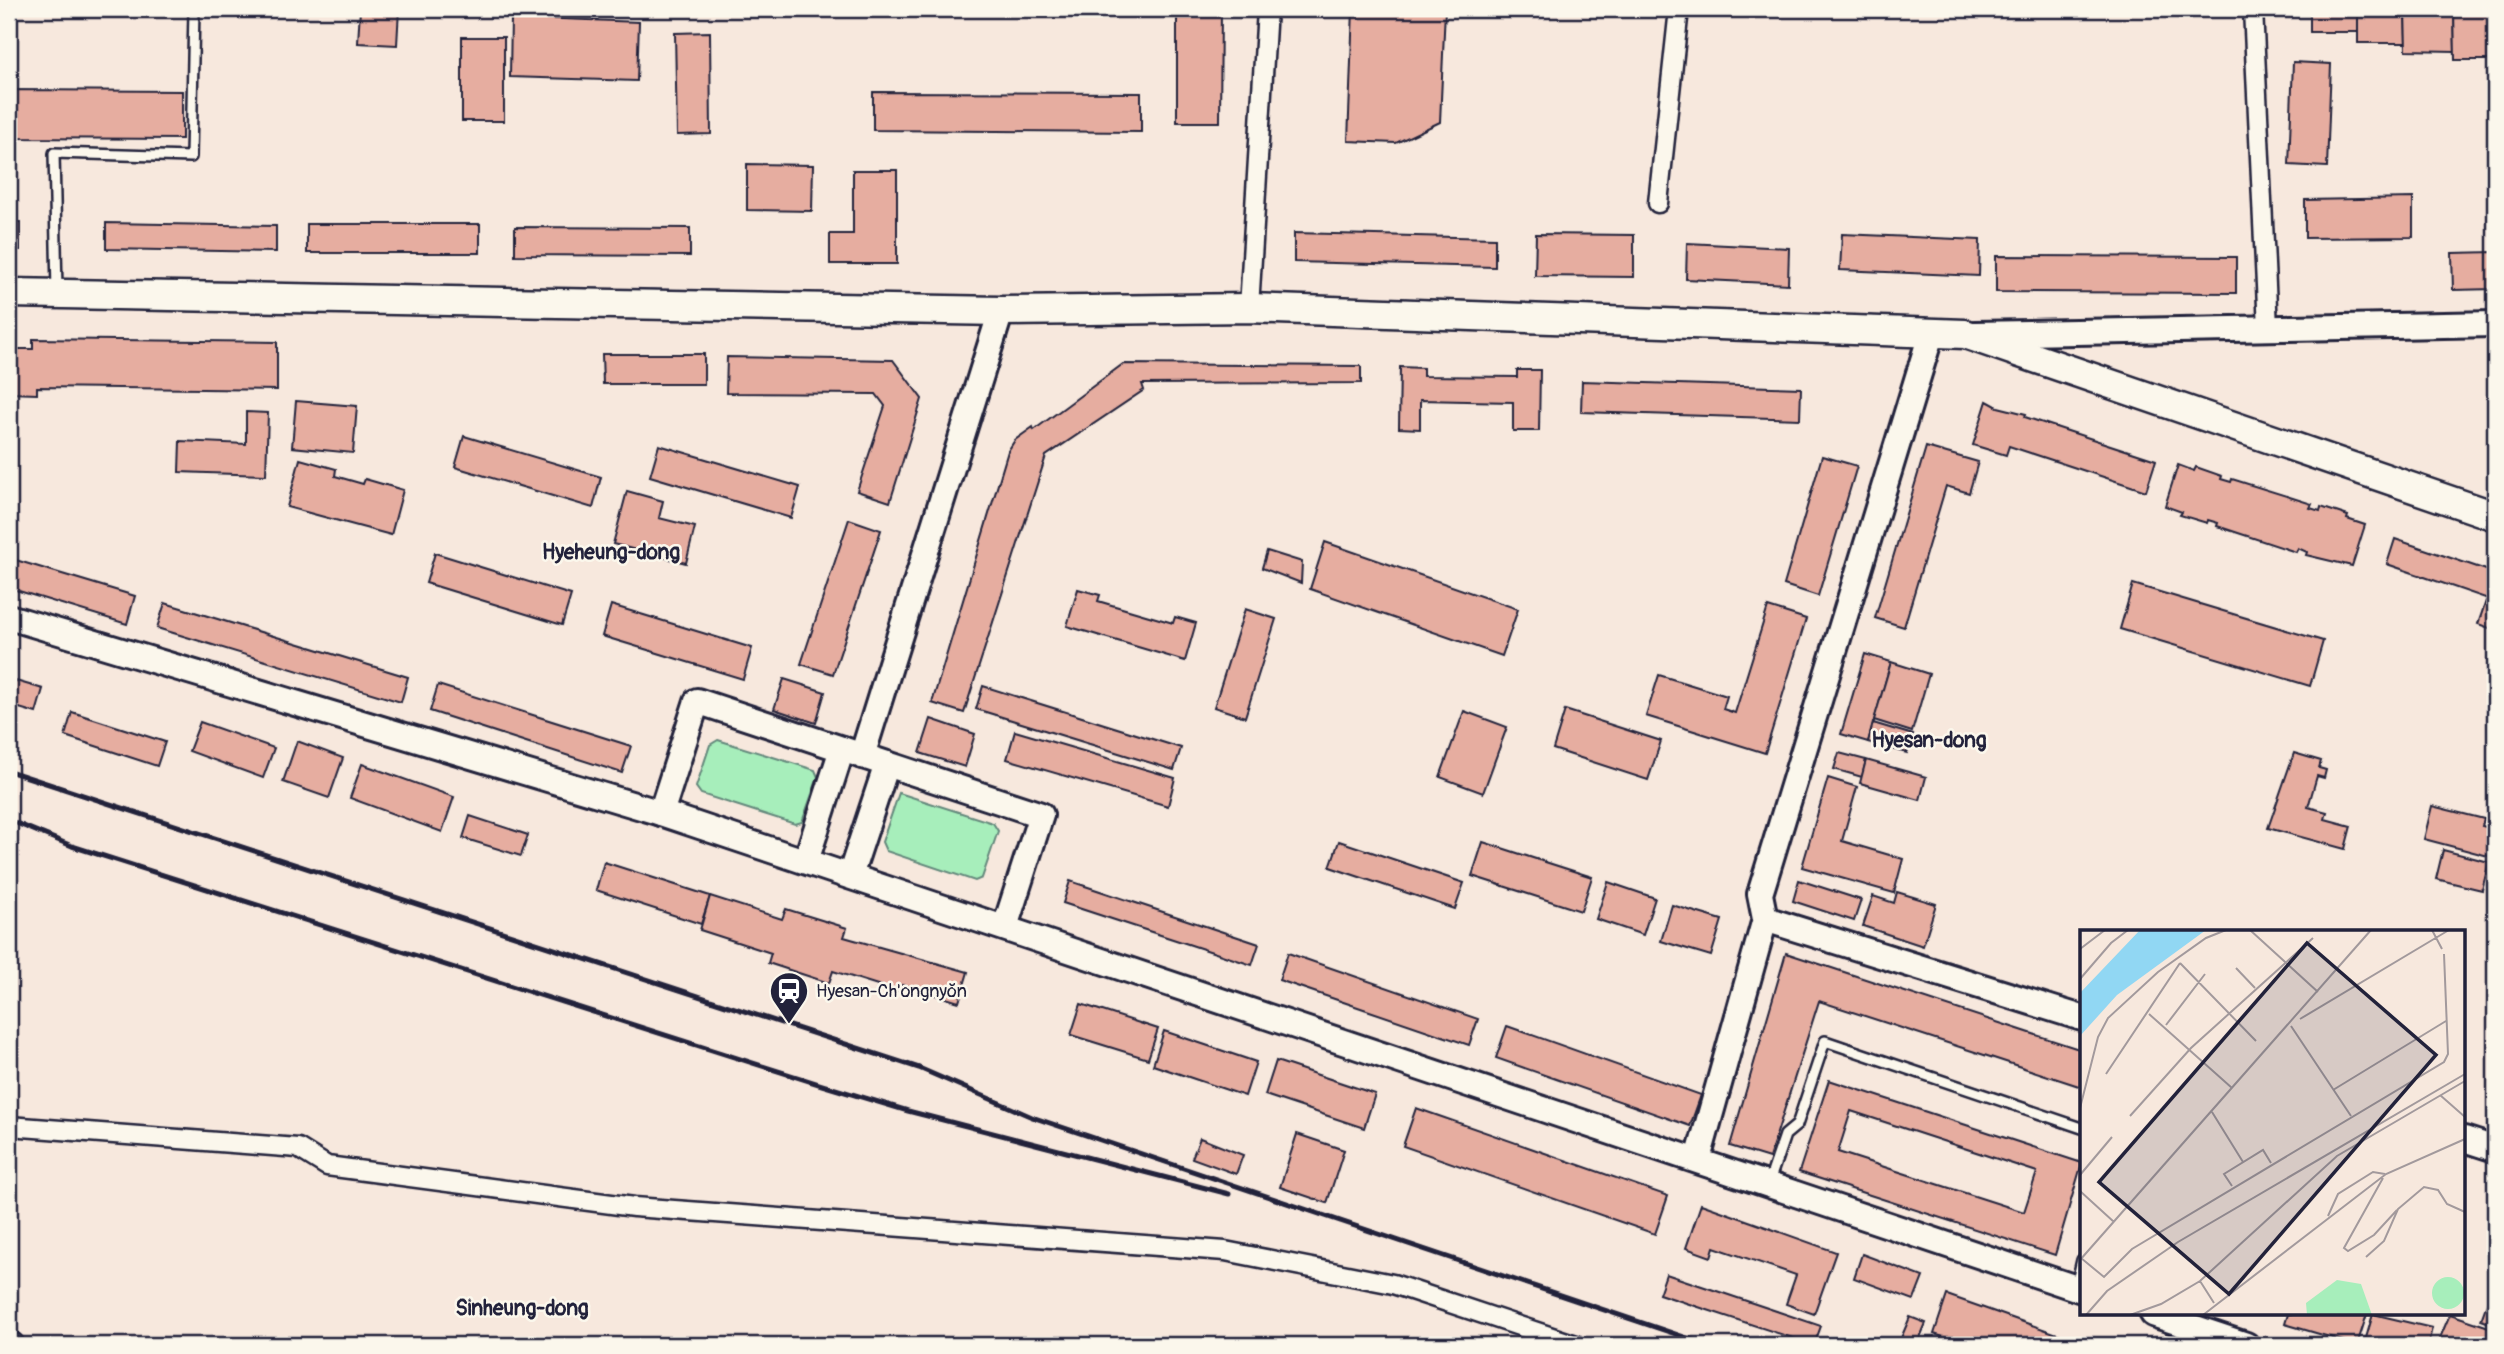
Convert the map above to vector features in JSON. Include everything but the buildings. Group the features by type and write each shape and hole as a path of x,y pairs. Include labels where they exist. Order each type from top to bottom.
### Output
{"main road":[{"path":"9,293 1001,311 1249,308 1931,334 2495,324"},
{"path":"806,861 852,752 1001,311"},
{"path":"1698,1159 1765,919 1760,894 1931,334"},
{"path":"1965,334 2495,516"},
{"path":"9,617 660,813 2079,1289"},
{"path":"660,813 697,701 852,752 1041,815 1004,927"},
{"path":"850,876 887,764"},
{"path":"1765,919 2080,1017"},
{"path":"2466,1140 2495,1149"},
{"path":"2159,1316 2246,1345"}],"street":[{"path":"1249,308 1267,9"},
{"path":"1658,202 1679,9"},
{"path":"2253,9 2268,328"},
{"path":"9,1126 298,1148 327,1166 634,1208 1225,1251 1393,1284 1576,1345"}],"lane":[{"path":"57,293 54,153 191,157 194,9"},
{"path":"1769,1183 1785,1135 1797,1125 1825,1041 2080,1127"}],"green space":[{"path":"718,740 815,770 818,777 802,822 795,824 701,794 696,787 710,745"},
{"path":"899,793 993,823 998,831 982,878 975,881 886,851 882,842"}],"railway":[{"path":"9,771 919,1068 1032,1117 1708,1345"},
{"path":"9,820 72,846 822,1085 908,1111 1229,1194"}],"place":[{"name":"Hyesan-Ch'ongnyŏn","path":"789,1025"}],"district":[{"name":"Hyeheung-dong","path":"611,552"},
{"name":"Hyesan-dong","path":"1929,740"},
{"name":"Sinheung-dong","path":"522,1308"}]}
